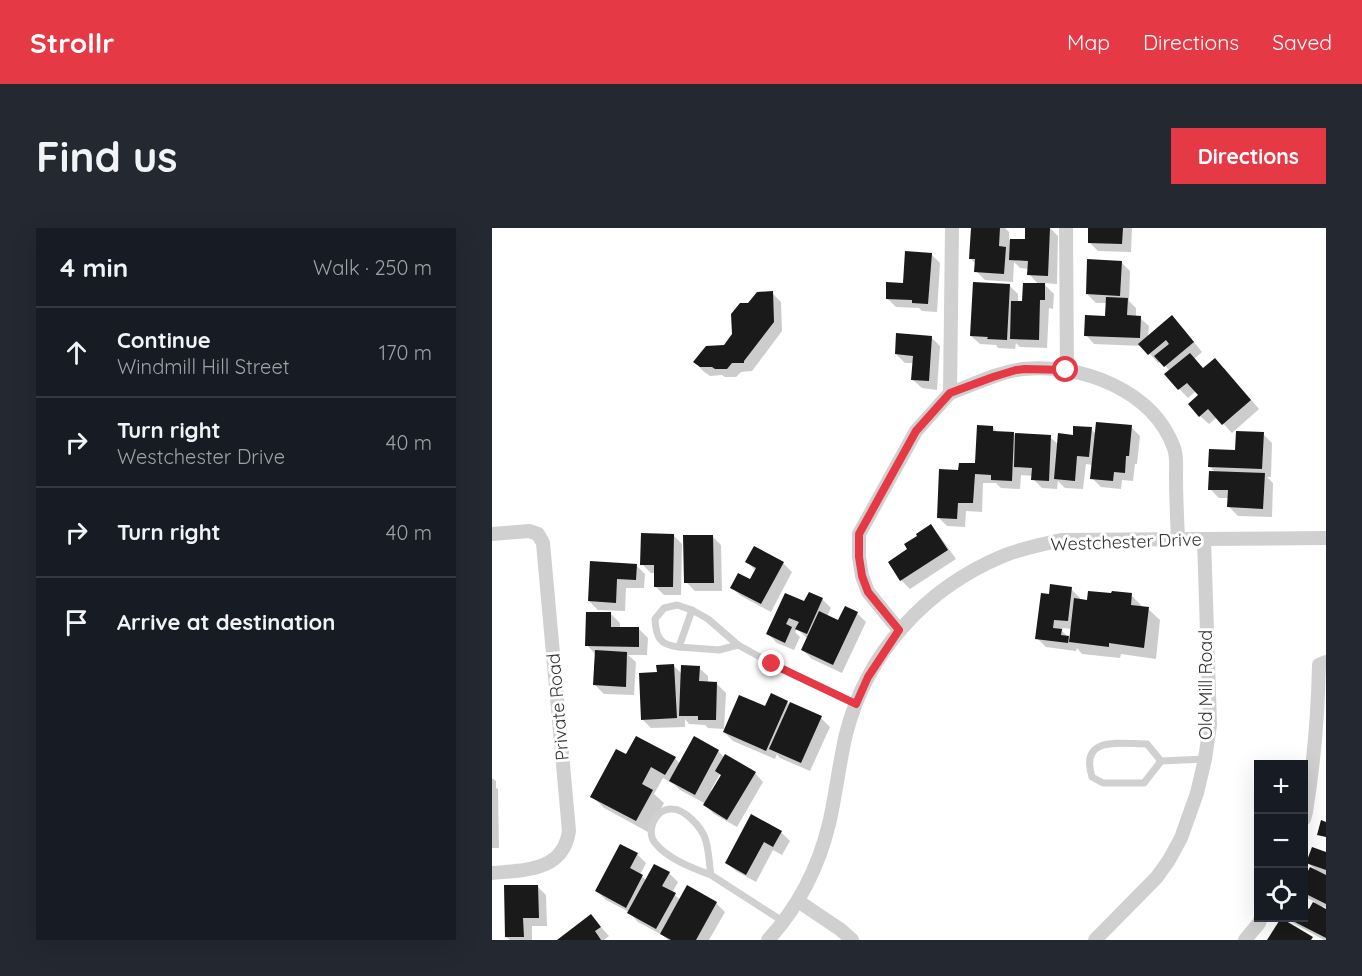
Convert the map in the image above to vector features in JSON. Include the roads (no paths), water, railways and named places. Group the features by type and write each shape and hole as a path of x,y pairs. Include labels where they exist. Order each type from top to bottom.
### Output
{"street":[{"path":"950,393 952,228"},
{"path":"1066,228 1066,370"},
{"path":"899,630 868,592 862,576 859,557 859,534 916,431 950,393 993,377 1025,369 1066,370 1099,378 1129,393 1144,404 1158,419 1175,451 1178,539"},
{"name":"Private Road","path":"492,534 530,531 538,534 543,543 569,831 563,848 545,865 533,869 492,873"},
{"name":"Westchester Drive","path":"768,940 798,901 821,852 829,824 846,734 868,677 899,630 922,606 945,588 973,570 1003,556 1060,540 1326,538"},
{"name":"Old Mill Road","path":"1095,940 1156,877 1169,860 1181,838 1197,793 1210,725 1204,539"},
{"path":"1305,814 1314,759 1319,664 1326,662"},
{"path":"798,901 852,940"},
{"path":"1245,940 1260,922"}],"lane":[{"path":"738,645 719,650 668,646 662,642 656,632 655,619 664,608 677,605 692,610 738,645 856,704"},
{"path":"679,647 692,610"},
{"path":"1161,761 1148,744 1101,745 1092,752 1089,765 1092,777 1103,783 1144,783 1161,761 1205,759"},
{"path":"711,875 706,840 699,826 681,812 671,809 661,812 652,825 651,834 654,842 672,857 711,875 784,922"}]}
